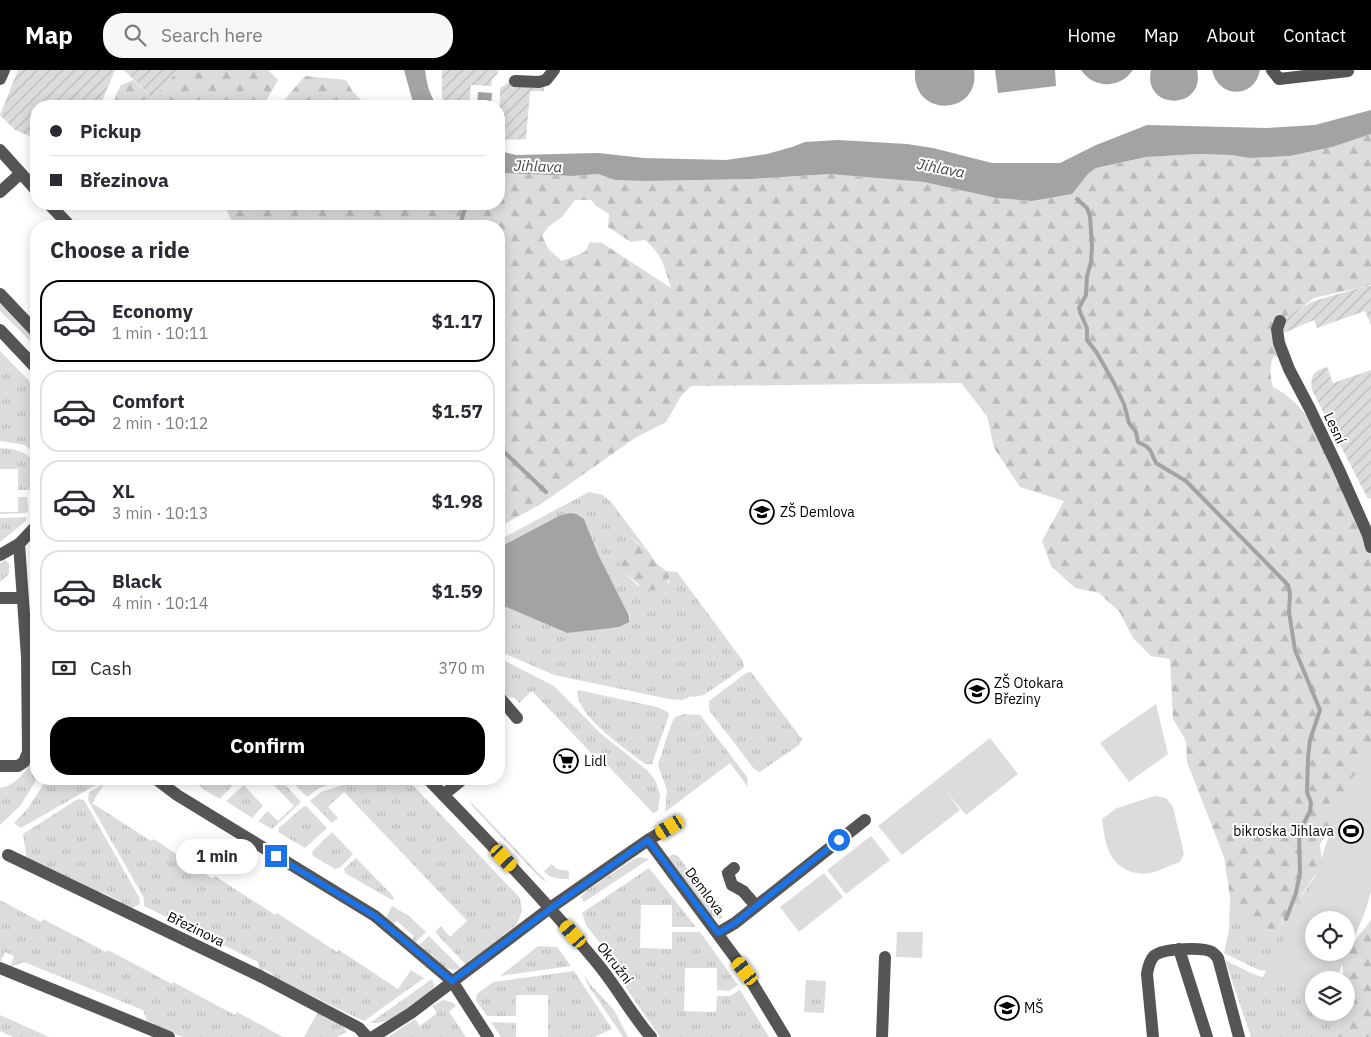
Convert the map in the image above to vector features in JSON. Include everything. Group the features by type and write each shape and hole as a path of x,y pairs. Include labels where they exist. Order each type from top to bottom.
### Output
{"street":[{"path":"0,79 4,70"},
{"path":"515,81 539,82 546,80 554,70"},
{"path":"1272,70 1279,79 1348,71"},
{"path":"0,150 30,183"},
{"path":"0,192 21,173"},
{"path":"55,210 64,220"},
{"path":"0,294 30,326"},
{"name":"Lesní","path":"1280,320 1277,329 1279,343 1289,370 1310,409 1368,535 1371,548"},
{"path":"0,330 30,362"},
{"path":"0,555 19,544 30,532"},
{"path":"0,766 18,766 24,762 28,752 27,657 19,544"},
{"path":"0,598 23,598"},
{"path":"505,704 517,718"},
{"path":"164,785 177,795 375,916 452,981 488,1037"},
{"name":"Okružní","path":"434,785 550,908 599,965 640,1025 651,1037"},
{"path":"443,794 455,785"},
{"path":"718,933 735,923 865,820"},
{"path":"373,1037 411,1013 550,908 648,840 670,827"},
{"name":"Demlova","path":"648,840 745,971 785,1037"},
{"name":"Březinova","path":"8,855 262,977 358,1028 367,1037"},
{"path":"734,868 728,873 732,885 743,891 756,906"},
{"path":"1179,949 1208,1037"},
{"path":"1153,1037 1147,974 1148,965 1154,956 1165,951 1179,949 1211,951 1218,958 1239,1037"},
{"path":"882,1037 885,956"},
{"path":"0,968 169,1037"}],"green space":[{"path":"18,70 115,70 102,100 30,100 30,136 15,130 0,115"},
{"path":"124,70 179,70 152,98"},
{"path":"179,70 268,70 278,80 266,100 115,100 115,96 121,85 133,80 152,98"},
{"path":"442,70 498,70 492,79 491,86 471,85 470,100 443,100"},
{"path":"305,76 346,80 353,92 362,100 284,100"},
{"path":"509,82 544,83 544,91 530,91 526,139 505,140 505,100 500,100 500,88"},
{"path":"1371,134 1371,285 1314,298 1285,321 1281,342 1286,361 1274,356 1271,363 1271,375 1273,387 1293,401 1310,420 1371,546 1371,772 1320,844 1322,865 1276,932 1245,924 1230,897 1224,857 1187,762 1186,741 1173,719 1170,659 1151,656 1133,638 1119,611 1099,593 1075,588 1051,566 1042,541 1064,501 1020,487 994,448 987,416 961,383 691,386 681,396 666,422 635,438 541,504 505,524 505,220 231,220 227,210 505,210 505,173 573,176 598,174 615,180 645,181 751,179 830,174 924,182 996,198 1032,201 1072,194 1088,174 1096,168 1146,157 1198,154 1231,155 1250,158 1290,156 1332,147","holes":["575,200 591,200 596,206 609,214 608,227 631,242 645,240 651,245 662,262 671,288 602,243 590,242 585,252 562,261 549,250 542,236 548,227 562,217"]},
{"path":"1371,286 1371,325 1365,311 1317,328 1314,320 1279,335 1286,316 1314,301"},
{"path":"0,300 30,331 30,341 0,311"},
{"path":"0,351 30,382 30,450 25,445 0,441"},
{"path":"1327,367 1333,383 1371,370 1371,498 1368,499 1312,390 1312,378 1318,370"},
{"path":"0,448 25,454 30,458 30,490 18,490 18,469 0,469"},
{"path":"589,492 603,495 611,502 648,551 634,540 624,572 638,586 669,583 670,574 666,571 677,572 743,661 744,666 704,695 691,696 682,700 669,699 554,675 505,654 505,607 567,633 629,622 630,614 628,615 598,554 584,519 505,548 505,537"},
{"path":"18,497 27,497 28,512 0,514 0,512 18,512"},
{"path":"25,517 26,521 0,542 0,518"},
{"path":"633,540 648,551 656,563 670,574 667,583 662,588 645,590 624,572 620,566 627,544"},
{"path":"5,560 9,563 9,574 0,582 0,563"},
{"path":"505,661 554,686 600,733 648,771 655,780 660,795 658,811 653,813 596,753 593,755 532,691 519,703 515,698 505,697"},
{"path":"751,672 802,739 799,745 760,772 754,769 709,710 709,701 746,673"},
{"path":"578,690 657,707 668,712 669,715 652,764 645,764 595,723 580,703"},
{"path":"1156,704 1168,754 1129,782 1100,743"},
{"path":"684,714 700,715 747,777 748,787 730,763 665,812 667,790 658,765 674,718"},
{"path":"990,738 1018,774 966,815 946,791 960,810 902,855 878,826"},
{"name":"bikroska Jihlava","path":"1371,752 1371,892 1365,912 1355,935 1355,911 1305,911 1305,961 1344,961 1340,971 1305,971 1305,985 1284,985 1262,978 1309,895 1345,788"},
{"path":"30,763 30,785 33,785 20,806 0,825 0,788 11,784"},
{"path":"43,785 96,785 21,828 14,823 28,808"},
{"path":"103,785 92,803 151,841 154,839 213,879 215,876 337,952 339,950 398,989 411,970 424,978 364,1021 272,977 273,974 264,969 262,973 260,972 258,962 144,906 144,898 88,800 89,792"},
{"path":"199,785 233,785 220,799"},
{"path":"244,785 263,806 252,818 226,801"},
{"path":"274,785 285,785 301,802 272,829 258,821 268,811 278,821 294,806"},
{"path":"295,785 329,785 319,788 307,797"},
{"path":"343,785 413,785 520,898 522,911 517,924 466,965 435,932 441,926 450,937 467,921 344,792 328,807 338,818 332,823 310,801 321,792"},
{"path":"1155,796 1166,798 1173,807 1184,854 1180,862 1151,873 1134,873 1124,868 1112,858 1106,843 1102,819 1117,808"},
{"path":"78,799 84,800 139,897 140,904 129,910 118,904 120,901 101,892 99,895 27,860 23,834"},
{"path":"469,800 547,882 540,878 473,807"},
{"path":"304,806 327,828 305,848 278,832 279,828"},
{"path":"332,832 353,854 341,867 335,869 313,856 312,852"},
{"path":"871,836 890,860 846,894 827,870"},
{"path":"674,854 678,856 723,918 719,919 710,915 668,857"},
{"path":"641,857 649,859 584,902 581,897 587,890 634,859"},
{"path":"356,858 393,896 394,900 345,873 344,869"},
{"path":"552,864 557,869 569,871 569,879 549,876 544,871"},
{"path":"649,868 696,927 672,927 672,905 641,905 640,948 672,949 672,932 700,932 738,985 729,991 717,990 717,968 685,968 684,1011 716,1012 717,996 730,996 740,990 769,1037 660,1037 606,959 609,955 586,925 582,913"},
{"path":"824,873 843,897 799,932 780,907"},
{"path":"1316,875 1309,895 1267,971 1259,970 1224,953 1229,930 1230,897 1245,924 1276,932"},
{"path":"0,900 41,922 43,919 106,952 108,950 235,1015 237,1012 283,1037 183,1037 148,1023 143,1010 24,962 10,967 14,956 5,952 0,963"},
{"path":"392,906 409,916 426,932 416,942 412,939 414,936 397,921 393,924 386,918"},
{"path":"1371,920 1371,1037 1336,1037 1339,1021 1355,1021 1355,971 1343,971 1343,961 1355,961 1355,941"},
{"path":"897,932 923,932 922,958 896,957"},
{"path":"429,936 461,968 455,970 444,967 419,945"},
{"path":"538,946 557,947 571,966 500,976"},
{"path":"1225,960 1251,973 1284,985 1305,985 1305,1021 1339,1021 1336,1037 1251,1037"},
{"path":"574,971 612,1029 595,1037 548,1037 548,995 516,995 516,1016 487,1016 476,1000 477,994 493,982"},
{"path":"584,975 614,1010 628,1037 623,1037 588,985"},
{"path":"432,979 433,989 397,1017 370,1023"},
{"path":"806,980 826,981 824,1013 804,1012"},
{"path":"443,1000 452,1002 456,1006 449,1012 466,1037 388,1037 415,1019 420,1026 437,1013 432,1006"},
{"path":"318,1012 342,1025 347,1032 337,1037 304,1037"},
{"path":"0,1015 49,1037 13,1037 0,1031"},
{"path":"491,1022 516,1023 516,1037 501,1037"}],"water":[{"path":"404,70 425,70 434,100 412,100"},
{"path":"915,70 974,70 973,85 967,96 957,103 946,106 934,104 924,97 917,86"},
{"path":"995,70 1055,70 1056,86 998,93"},
{"path":"1081,70 1133,70 1121,81 1107,84 1093,81"},
{"path":"1151,70 1197,70 1197,83 1192,93 1184,99 1174,101 1164,99 1156,93 1151,83"},
{"path":"1212,70 1260,70 1257,80 1251,86 1236,92 1221,86"},
{"path":"478,92 492,93 491,100 477,100"},
{"name":"Jihlava","path":"1371,110 1371,134 1332,147 1290,156 1250,158 1231,155 1198,154 1146,157 1096,168 1088,174 1072,194 1032,201 996,198 924,182 830,174 751,179 645,181 615,180 598,174 573,176 505,173 505,152 516,155 598,153 644,158 726,160 767,154 805,142 838,140 907,144 933,148 992,163 1060,163 1096,145 1147,125 1267,128 1315,125"},
{"path":"570,513 584,519 598,554 629,616 629,622 619,627 567,633 505,607 505,544 559,516"}],"waterway":[{"path":"1077,199 1087,208 1090,216 1091,262 1087,276 1086,295 1079,308 1087,328 1087,340 1097,353 1114,383 1124,404 1129,423 1136,432 1138,442 1150,450 1156,463 1186,481 1288,585 1290,593 1289,612 1295,650 1320,710 1310,740 1307,792 1311,803 1310,811 1299,833 1300,873 1296,893 1286,919"},
{"path":"462,220 464,210"},
{"path":"505,453 546,492"}],"place":[{"name":"ZŠ Demlova","path":"762,512"},
{"name":"ZŠ Otokara Březiny","path":"977,691"},
{"name":"Lidl","path":"566,761"},
{"name":"bikroska Jihlava","path":"1351,831"},
{"name":"MŠ","path":"1007,1008"}],"route":[{"path":"276,856 375,916 452,981 648,840 718,933 735,923 839,840"}]}
